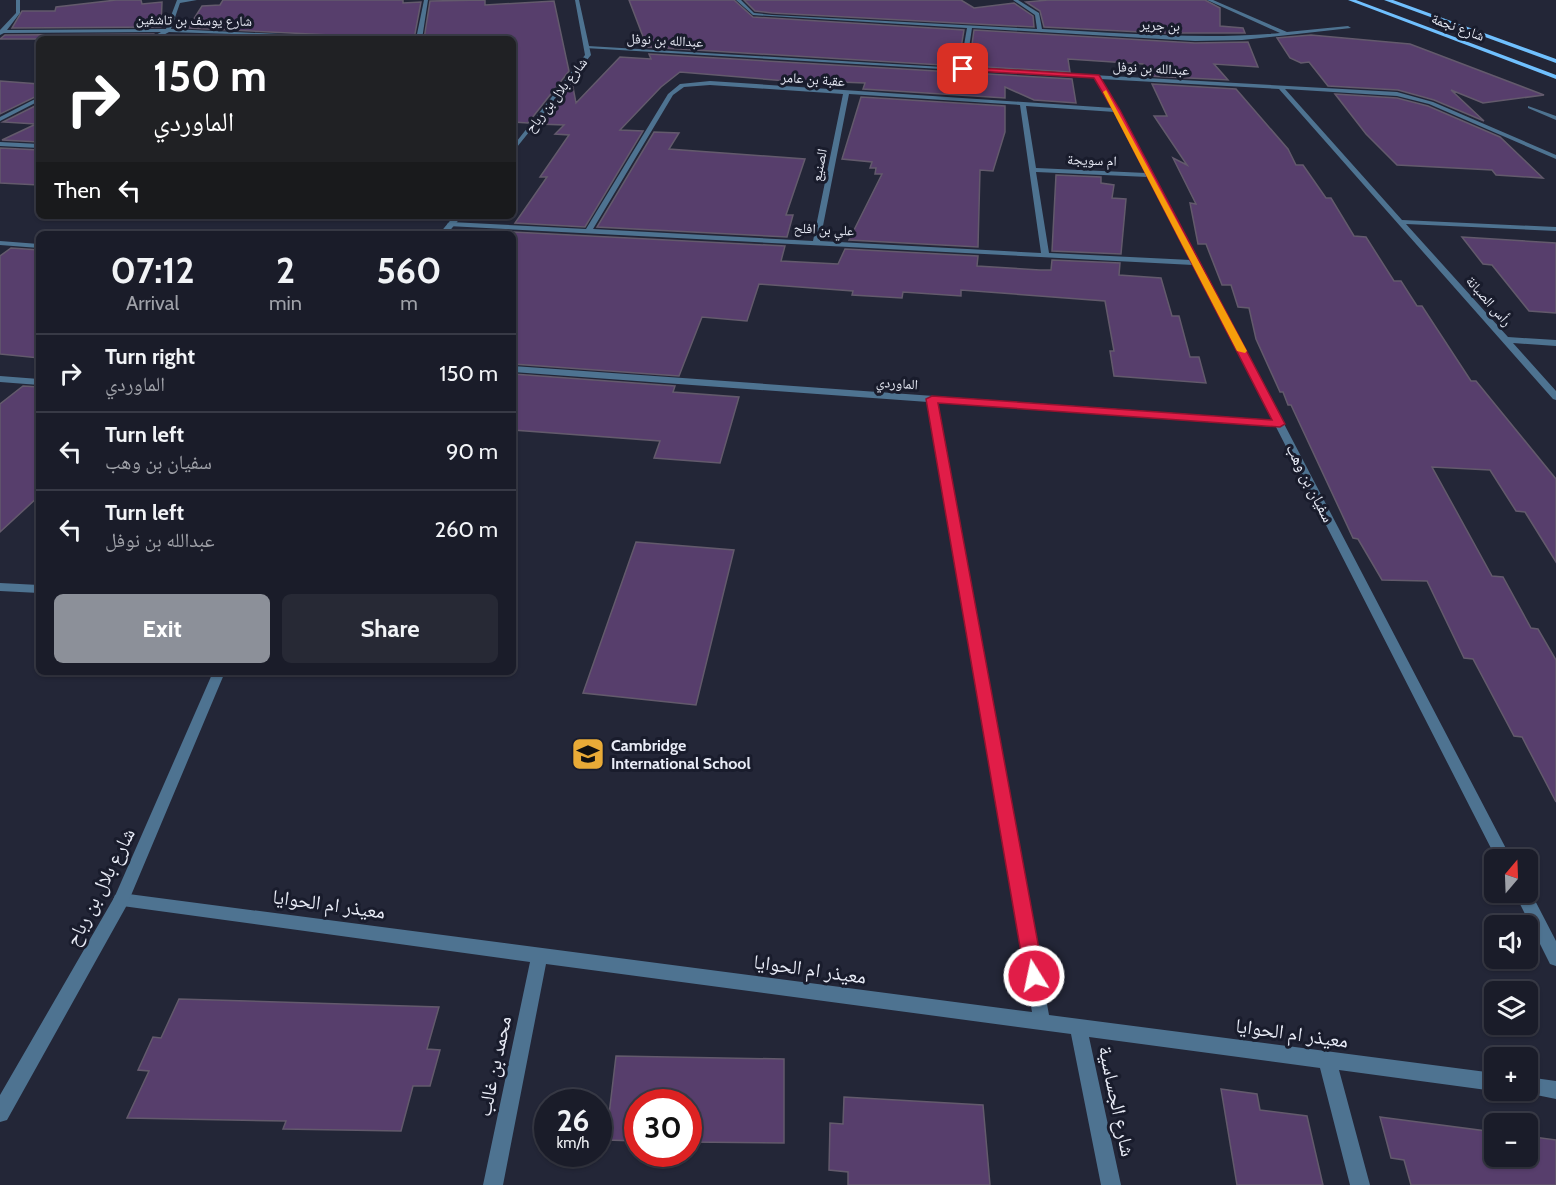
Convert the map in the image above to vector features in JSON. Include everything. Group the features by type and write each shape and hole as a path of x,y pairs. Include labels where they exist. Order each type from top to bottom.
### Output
{"main road":[{"name":"شارع نجمة","path":"1351,0 1556,76"},
{"name":"شارع نجمة","path":"1387,0 1556,61"}],"street":[{"path":"1,33 18,13 18,0"},
{"path":"157,36 168,30 180,1 195,0"},
{"path":"420,36 426,0"},
{"name":"شارع بلال بن رباح","path":"516,146 588,55 578,0"},
{"name":"بن جرير","path":"738,0 747,10 772,16 1195,39 1348,28"},
{"path":"1015,0 1037,14 1040,30"},
{"path":"1209,0 1288,34"},
{"path":"963,69 970,27"},
{"name":"شارع يوسف بن تاشفين","path":"1,33 168,30 314,36"},
{"name":"عبدالله بن نوفل","path":"588,48 1410,96 1556,157"},
{"name":"سفيان بن وهب","path":"1096,77 1117,110 1499,849"},
{"name":"عقبة بن عامر","path":"588,231 671,94 682,85 710,83 1117,110"},
{"name":"رأس الصبانة","path":"1280,87 1556,397"},
{"name":"الصنيع","path":"816,243 846,93"},
{"path":"0,119 36,101"},
{"path":"1023,104 1045,255"},
{"path":"1530,107 1556,118"},
{"path":"0,144 36,146"},
{"name":"ام سويجة","path":"1032,170 1150,175"},
{"path":"445,231 455,219"},
{"path":"1402,222 1556,229"},
{"name":"علي بن افلح","path":"451,224 1196,263"},
{"path":"0,243 36,246"},
{"path":"1506,340 1556,344"},
{"name":"الماوردي","path":"516,369 1280,424"},
{"path":"0,379 36,382"},
{"path":"932,399 1042,1022"},
{"path":"0,587 36,589"},
{"name":"شارع بلال بن رباح","path":"0,1113 121,900 218,675"},
{"name":"معيذر ام الحوايا","path":"121,900 1484,1081"},
{"path":"1528,903 1556,958"},
{"name":"محمد بن غالب","path":"493,1185 540,955"},
{"name":"شارع الجساسية","path":"1078,1027 1111,1185"},
{"path":"1327,1060 1360,1185"},
{"path":"1538,1088 1556,1090"}],"building":[{"path":"116,0 141,0 142,4 162,2 161,27 12,28 22,11 55,11 56,7"},
{"path":"223,0 403,0 403,3 421,2 415,36 352,36 188,28 202,6 220,5"},
{"path":"485,0 485,5 554,1 569,71 528,123 516,122 516,36 424,36 430,1"},
{"path":"629,0 734,0 753,17 964,30 958,66 647,47"},
{"path":"744,0 961,0 974,8 1014,3 1033,16 1034,27 772,13 755,11"},
{"path":"1205,0 1220,8 1220,26 1243,28 1245,33 1161,33 1044,27 1040,11 1026,2"},
{"path":"974,30 1195,43 1248,42 1258,67 1214,64 1228,80 1148,76 1143,64 1068,59 1070,72 969,66"},
{"path":"153,34 151,36 36,36 36,39 0,39 5,35"},
{"path":"1311,35 1410,44 1544,95 1483,103 1451,90 1484,121 1434,100 1398,90 1328,86 1309,62 1301,63 1290,58 1277,38"},
{"path":"649,54 1072,79 1076,103 1034,100 1005,87 1005,98 863,89 865,83 812,81 811,83 680,72 661,87 620,130 643,131 585,227 515,223 547,177 540,177 569,135 555,134 564,125 539,124 572,82 576,103 620,57 651,59"},
{"path":"0,81 36,84 36,96 0,114"},
{"path":"1152,84 1236,89 1288,149 1296,165 1303,165 1326,198 1331,198 1354,236 1366,237 1394,281 1401,281 1417,306 1422,306 1471,381 1476,381 1556,479 1556,562 1525,512 1516,511 1490,470 1432,467 1492,576 1503,577 1531,628 1538,629 1556,660 1556,802 1522,737 1514,736 1473,659 1464,658 1427,581 1382,580 1358,539 1353,538 1291,405 1288,405 1283,392 1280,392 1256,339 1249,308 1238,307 1231,285 1222,285 1206,244 1198,244 1190,203 1196,204 1173,158 1187,165 1154,116 1167,116"},
{"path":"1335,94 1397,98 1428,106 1500,137 1543,178 1496,175 1492,170 1397,165 1366,134"},
{"path":"861,97 1005,106 1005,132 993,171 980,170 978,247 849,240 882,174 875,174 876,168 870,168 872,162 842,159"},
{"path":"36,106 36,124 3,122"},
{"path":"36,124 36,142 2,140"},
{"path":"654,132 679,133 669,149 805,159 786,215 793,215 787,237 597,227"},
{"path":"0,148 36,150 36,185 0,183"},
{"path":"1056,175 1101,177 1101,183 1114,185 1112,198 1126,199 1121,254 1052,251"},
{"path":"516,232 785,246 781,261 838,264 845,249 978,256 977,266 1040,270 1051,270 1052,260 1120,263 1119,275 1161,278 1172,316 1179,316 1190,357 1199,357 1206,383 1114,376 1110,351 1114,351 1105,301 961,290 961,296 903,292 902,298 852,295 853,291 759,284 747,321 702,317 679,376 516,364"},
{"path":"1462,237 1556,243 1556,313 1529,311 1492,265 1483,264"},
{"path":"11,248 36,250 36,358 0,354 0,256"},
{"path":"516,374 675,386 673,392 739,397 720,463 654,458 660,441 516,430"},
{"path":"23,386 36,387 36,499 0,532 0,404"},
{"path":"636,542 734,550 696,705 583,693"},
{"path":"179,999 439,1007 427,1049 440,1050 430,1086 413,1086 401,1131 283,1129 286,1121 127,1118 149,1071 138,1070 153,1037 161,1038"},
{"path":"616,1056 784,1059 784,1143 702,1142 702,1089 624,1089 624,1141 612,1140 612,1090"},
{"path":"1221,1089 1257,1094 1260,1110 1307,1116 1323,1185 1237,1185"},
{"path":"844,1097 983,1105 990,1185 848,1185 848,1172 829,1170 830,1123 843,1124"},
{"path":"1380,1117 1484,1131 1484,1167 1538,1167 1538,1138 1556,1140 1556,1185 1411,1185 1404,1160 1391,1158"}],"slow traffic":[{"path":"1106,92 1242,351"}],"place":[{"name":"Cambridge International School","path":"588,754"}],"route":[{"path":"963,69 1096,77 1117,110 1280,424 932,399 1034,976"}]}
